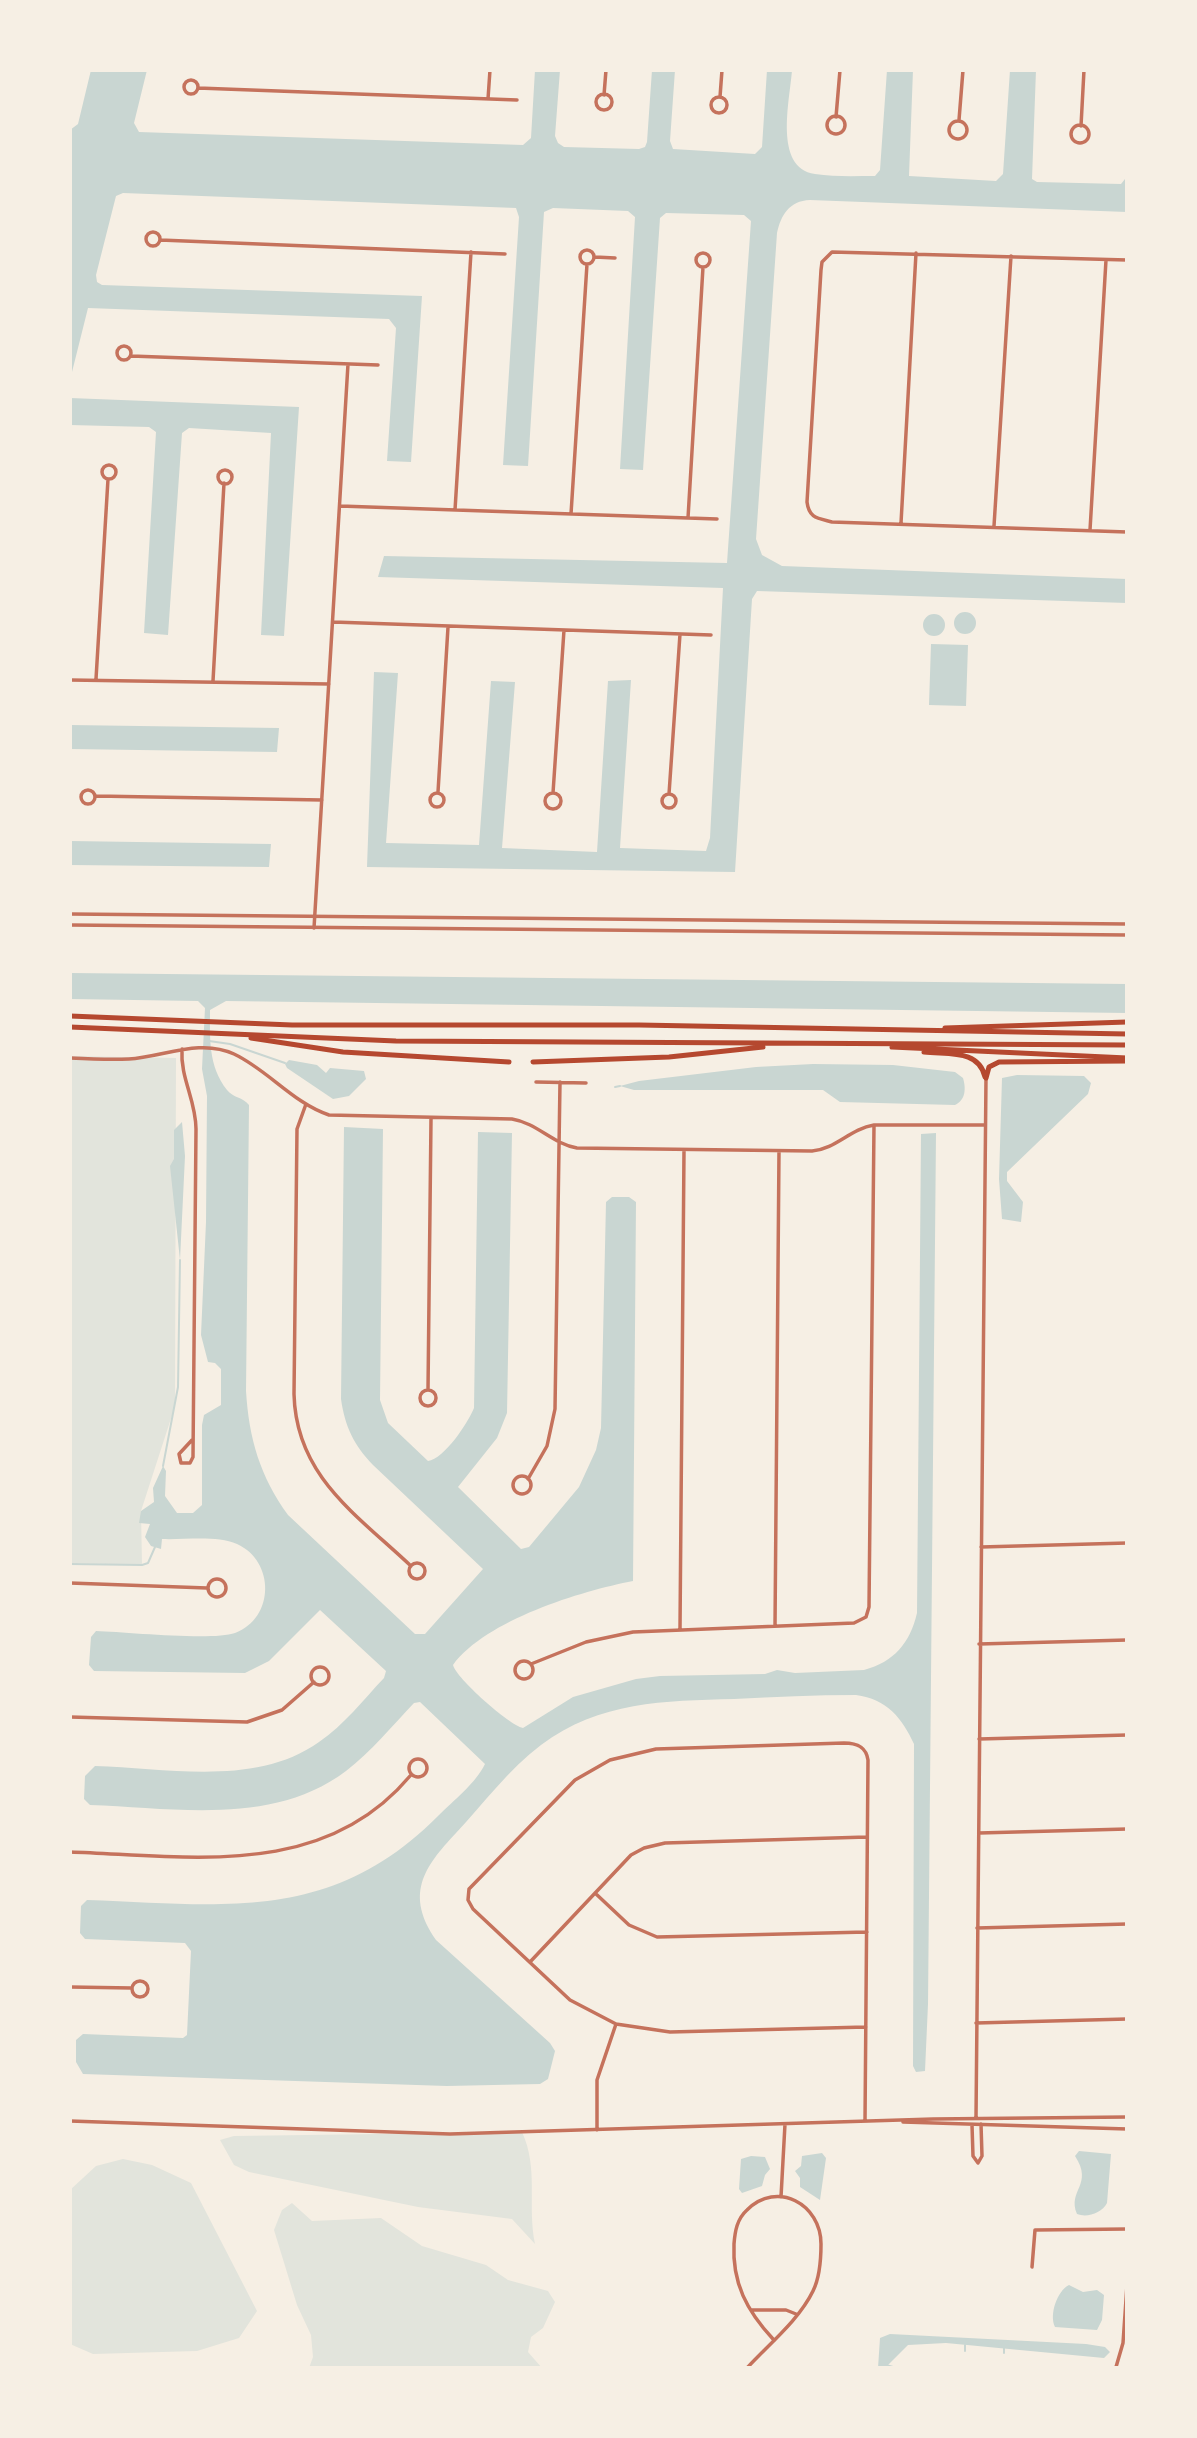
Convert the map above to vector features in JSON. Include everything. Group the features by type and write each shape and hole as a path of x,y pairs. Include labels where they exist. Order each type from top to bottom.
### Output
{"highway":[{"path":"70,1016 315,1026 625,1025 1127,1034"},
{"path":"906,1030 1127,1021"},
{"path":"70,1027 409,1041 1127,1045"},
{"path":"217,1033 343,1052 509,1062"},
{"path":"533,1062 669,1057 808,1044"},
{"path":"871,1045 972,1057 982,1065 986,1078"},
{"path":"904,1048 1127,1059"},
{"path":"986,1078 989,1067 999,1062 1127,1059"}],"street":[{"path":"488,99 489,70"},
{"path":"604,94 611,103 602,110 596,102 604,94 606,70"},
{"path":"720,97 715,99 711,106 718,113 723,112 727,106 720,97 722,70"},
{"path":"836,117 840,70"},
{"path":"959,121 962,70"},
{"path":"1081,126 1084,70"},
{"path":"198,88 192,80 183,86 191,95 198,88 517,100"},
{"path":"836,117 842,119 845,126 843,131 835,134 828,129 827,123 836,117"},
{"path":"959,121 966,126 967,131 964,136 956,139 951,135 950,127 959,121"},
{"path":"1081,126 1086,128 1089,135 1079,143 1072,138 1072,132 1081,126"},
{"path":"160,240 153,232 146,238 147,243 153,246 160,240 505,254"},
{"path":"587,264 581,260 583,251 590,250 595,257"},
{"path":"1127,260 832,252 822,262 821,270 807,502 808,513 814,518 832,522 1127,531"},
{"path":"455,510 471,253"},
{"path":"901,523 916,253"},
{"path":"994,526 1011,256"},
{"path":"571,514 587,264 595,257 615,258"},
{"path":"1090,530 1106,260"},
{"path":"688,518 703,267"},
{"path":"131,356 127,346 117,350 120,360 128,360 131,356 378,365"},
{"path":"314,928 348,364"},
{"path":"96,679 108,479 102,470 110,465 117,473 108,479"},
{"path":"213,681 224,483"},
{"path":"340,506 717,519"},
{"path":"333,622 711,635"},
{"path":"438,792 429,800 435,807 444,801 438,792 448,626"},
{"path":"553,793 561,800 553,808 545,801 553,793 564,630"},
{"path":"669,794 661,800 667,809 676,802 669,794 680,634"},
{"path":"70,680 329,684"},
{"path":"96,796 91,804 81,799 87,790 96,796 322,800"},
{"path":"70,914 1127,924"},
{"path":"96,926 97,914"},
{"path":"586,919 586,930"},
{"path":"799,921 799,932"},
{"path":"869,922 869,933"},
{"path":"970,923 970,934"},
{"path":"70,925 1127,935"},
{"path":"70,1058 130,1059 181,1049 211,1049 239,1056 323,1113 338,1117 517,1120 532,1125 559,1142 584,1149 822,1150 858,1129 874,1125 985,1125"},
{"path":"181,1049 182,1073 196,1115 192,1461 181,1463 179,1454 192,1440"},
{"path":"977,2121 982,2156 978,2163 973,2155 977,2121 979,1644 986,1078"},
{"path":"536,1082 586,1083"},
{"path":"528,1479 547,1446 555,1409 560,1082"},
{"path":"306,1104 297,1125 293,1394 298,1432 310,1462 326,1485 411,1566 412,1577 422,1577 425,1570 422,1565 411,1566"},
{"path":"428,1390 431,1118"},
{"path":"531,1664 602,1637 680,1629 857,1623 866,1617 869,1607 874,1125"},
{"path":"680,1629 684,1150"},
{"path":"775,1626 779,1150"},
{"path":"428,1390 434,1393 436,1401 426,1406 420,1398 422,1392 428,1390"},
{"path":"522,1476 528,1479 531,1485 528,1491 516,1491 513,1485 516,1479 522,1476"},
{"path":"981,1547 1127,1543"},
{"path":"216,1578 224,1582 226,1587 223,1595 216,1597 210,1594 207,1588 216,1578"},
{"path":"70,1583 207,1588"},
{"path":"979,1644 1127,1640"},
{"path":"526,1661 531,1664 533,1672 529,1677 517,1675 519,1663 526,1661"},
{"path":"70,1717 247,1722 282,1710 314,1682 326,1683 329,1678 327,1670 320,1667 313,1670 314,1682"},
{"path":"979,1739 1127,1735"},
{"path":"865,2121 866,2027 867,1932 868,1756 863,1747 844,1743 656,1749 610,1760 581,1775 547,1806 472,1886 468,1897 475,1911 580,2007 616,2024 670,2032 866,2027"},
{"path":"70,1852 228,1857 278,1853 310,1844 347,1827 383,1803 410,1776 412,1761 416,1758 425,1760 426,1772 419,1777 410,1776"},
{"path":"978,1833 1127,1829"},
{"path":"530,1962 631,1855 653,1845 867,1837"},
{"path":"595,1893 629,1925 657,1937 867,1932"},
{"path":"977,1928 1127,1924"},
{"path":"70,1987 132,1988 139,1996 146,1995 148,1990 142,1981 135,1983 132,1988"},
{"path":"976,2023 1127,2018"},
{"path":"597,2130 597,2080 616,2024"},
{"path":"70,2121 450,2134 865,2121 1127,2117"},
{"path":"977,2121 1127,2129"},
{"path":"781,2197 785,2124"},
{"path":"747,2368 796,2314 813,2292 817,2280 820,2230 817,2218 807,2207 781,2197 754,2204 744,2213 737,2225 735,2275 740,2294 773,2339"},
{"path":"1032,2267 1035,2230 1127,2229"},
{"path":"1116,2367 1123,2343 1127,2285"},
{"path":"751,2310 786,2310 796,2314"}],"shaded area":[{"path":"91,70 147,70 134,123 139,132 523,145 531,138 535,70 560,70 555,136 558,143 564,147 639,149 645,147 647,142 652,70 675,70 670,141 673,149 755,154 762,147 767,70 792,70 787,131 793,159 802,169 815,174 875,176 880,170 887,70 913,70 909,176 996,181 1003,174 1010,70 1036,70 1032,179 1037,182 1121,184 1125,179 1127,145 1127,212 810,200 791,206 781,220 777,233 756,539 762,555 782,566 1127,579 1127,603 757,591 752,599 735,872 367,867 374,672 398,673 386,843 479,845 491,681 515,682 502,848 597,852 608,681 631,680 620,848 706,851 710,838 723,588 378,577 384,556 727,563 751,221 744,215 666,213 660,218 643,470 620,469 635,217 628,211 553,208 544,212 528,466 503,465 519,217 516,208 123,193 116,196 96,275 97,282 102,285 422,296 411,462 387,461 396,328 389,319 88,308 70,380 70,130 78,124"},
{"path":"70,398 299,407 284,636 261,635 271,433 189,428 182,433 168,635 144,633 156,432 149,427 70,425"},
{"path":"965,612 973,615 976,623 973,631 965,634 957,631 954,623 957,615"},
{"path":"934,614 944,621 945,625 938,635 934,636 924,629 923,625 930,615"},
{"path":"931,644 968,645 966,706 929,705"},
{"path":"70,725 279,728 277,752 70,749"},
{"path":"70,841 271,844 269,867 70,865"},
{"path":"70,973 1127,984 1127,1013 226,1001 210,1010 211,1052 216,1071 229,1093 249,1105 246,1391 253,1441 270,1486 288,1515 415,1634 425,1634 483,1569 373,1465 356,1443 345,1418 341,1399 344,1127 383,1129 380,1400 388,1423 428,1461 448,1447 474,1408 478,1132 512,1133 507,1413 497,1438 458,1487 521,1549 529,1547 579,1487 596,1450 601,1428 606,1202 612,1197 629,1197 636,1202 633,1581 562,1600 511,1621 468,1649 453,1665 463,1680 484,1700 523,1728 573,1697 636,1679 765,1674 777,1670 795,1673 864,1670 884,1662 905,1642 917,1613 921,1134 936,1133 928,2004 925,2071 916,2072 913,2066 914,1744 899,1718 885,1705 856,1695 658,1703 633,1706 586,1720 563,1730 529,1754 444,1846 427,1870 422,1883 421,1909 427,1924 436,1940 550,2043 555,2051 548,2079 540,2084 447,2086 83,2074 76,2062 76,2040 83,2034 183,2038 187,2035 191,1951 185,1943 85,1939 80,1933 81,1906 87,1900 231,1904 274,1900 317,1891 358,1875 398,1851 464,1792 485,1764 420,1702 414,1703 373,1747 346,1771 318,1788 287,1800 256,1807 190,1810 90,1805 84,1799 85,1776 95,1766 211,1772 268,1765 294,1756 337,1728 384,1678 386,1671 320,1610 269,1661 245,1673 94,1671 89,1665 91,1637 96,1631 189,1636 235,1633 248,1626 258,1615 265,1589 264,1576 258,1563 249,1552 237,1544 210,1539 162,1539 161,1549 151,1546 145,1537 150,1524 139,1523 141,1511 154,1502 153,1488 163,1466 166,1471 165,1496 177,1513 193,1513 202,1505 202,1425 204,1415 221,1405 221,1369 215,1363 208,1362 201,1335 206,1222 207,1096 202,1069 205,1008 198,1001 70,999"},
{"path":"70,1056 176,1058 175,1406 141,1511 142,1565 70,1563"},
{"path":"289,1060 317,1065 326,1073 330,1068 364,1071 366,1079 349,1096 333,1099 287,1068 285,1064"},
{"path":"813,1064 893,1065 955,1072 963,1078 964,1093 955,1105 840,1102 823,1090 634,1090 620,1086 639,1081 756,1067"},
{"path":"1017,1075 1084,1076 1091,1083 1088,1094 1007,1172 1007,1181 1023,1202 1021,1222 1002,1219 999,1179 1002,1078"},
{"path":"182,1122 185,1156 180,1260 170,1166 174,1159 174,1130"},
{"path":"522,2132 530,2160 535,2244 512,2219 418,2207 249,2172 234,2165 220,2140 234,2136"},
{"path":"1079,2151 1111,2154 1107,2203 1102,2210 1090,2215 1077,2214 1075,2206 1082,2174 1075,2156"},
{"path":"822,2153 826,2158 820,2200 800,2187 800,2178 795,2171 801,2166 802,2156"},
{"path":"751,2156 765,2157 770,2169 762,2186 742,2193 739,2189 741,2159"},
{"path":"123,2159 152,2165 191,2183 257,2311 239,2338 197,2351 93,2354 70,2344 70,2190 96,2166"},
{"path":"292,2203 312,2221 381,2218 422,2246 486,2265 508,2280 548,2291 555,2302 543,2328 531,2337 528,2352 542,2368 309,2368 313,2357 311,2335 297,2305 274,2230 282,2210"},
{"path":"1069,2285 1083,2292 1097,2290 1104,2295 1102,2320 1097,2330 1055,2327 1055,2304 1061,2292"},
{"path":"890,2334 1086,2344 1105,2347 1110,2352 1104,2358 946,2343 908,2345 885,2368 878,2368 880,2338"}],"waterway":[{"path":"209,1041 230,1044 285,1063"},
{"path":"615,1087 620,1086"},
{"path":"163,1466 178,1387 180,1260"},
{"path":"70,1564 142,1565 148,1563 155,1547"},
{"path":"965,2345 965,2351"},
{"path":"1004,2348 1004,2353"},
{"path":"886,2365 893,2367"}]}
